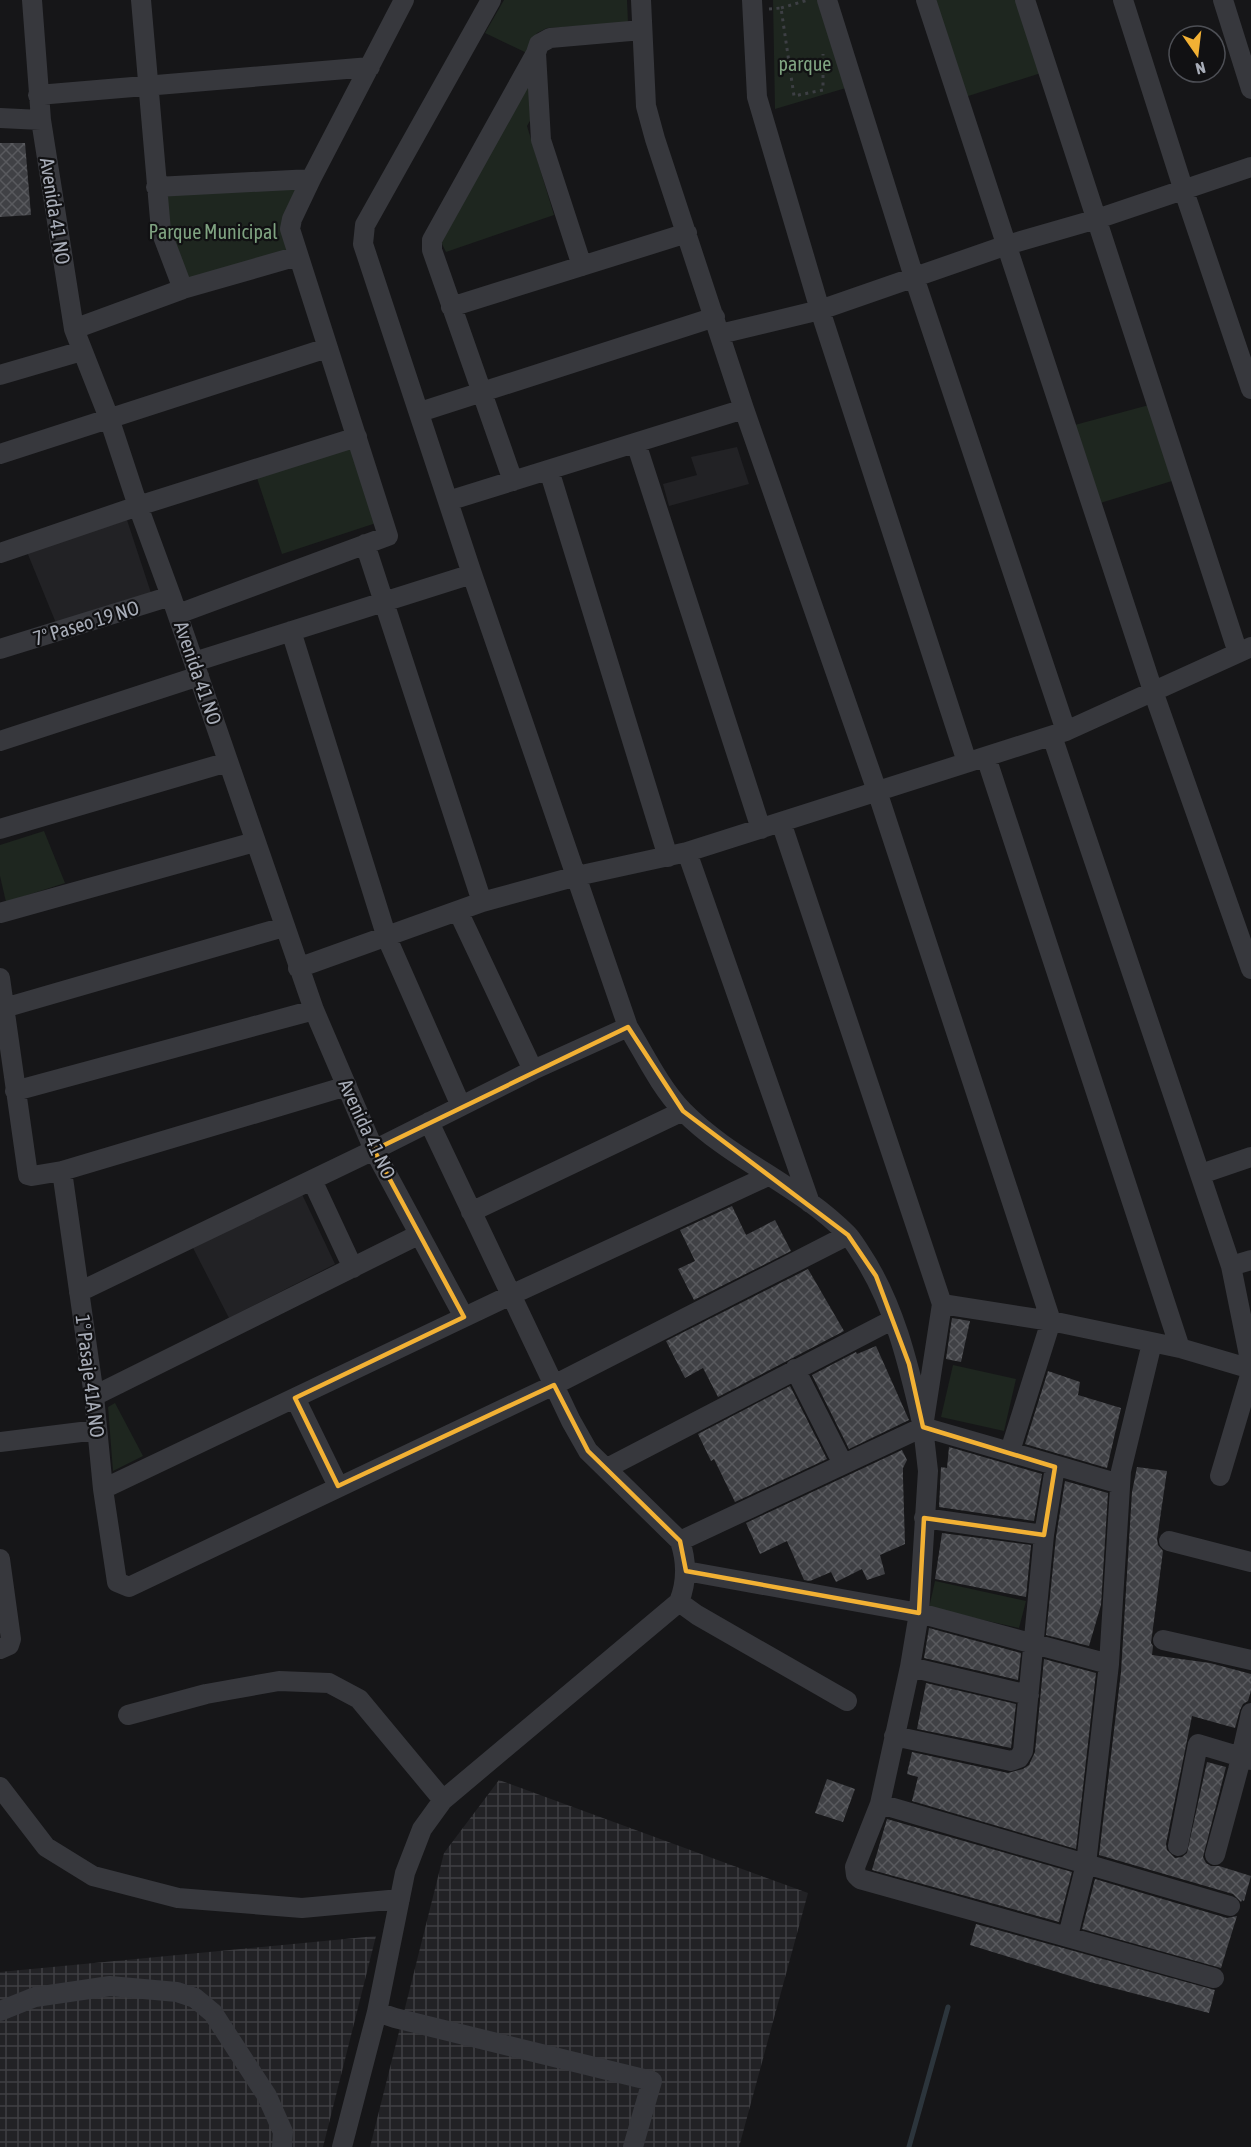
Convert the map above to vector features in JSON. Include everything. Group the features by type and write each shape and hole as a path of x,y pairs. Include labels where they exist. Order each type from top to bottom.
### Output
{"street":[{"name":"Avenida 41 NO","path":"32,0 40,120 74,329 109,418 314,1010 374,1150 464,1317"},
{"path":"141,0 156,187 163,241 183,289"},
{"path":"0,553 138,506 357,437 290,225 311,179 404,0"},
{"path":"491,0 365,225 363,244 472,574 628,1027 661,1082 683,1111 720,1142 810,1203 848,1235 876,1276 909,1364 923,1427 928,1471 919,1613 910,1667 880,1804 855,1868 856,1875 860,1879 1214,1978"},
{"path":"641,0 646,106 744,409 878,791 1051,1321 1010,1451"},
{"path":"827,0 1059,734 1231,1266 1251,1369 1220,1476"},
{"path":"926,0 1153,691 1251,969"},
{"path":"298,968 387,938 482,902 577,876 687,852 1059,734 1244,650 1024,0"},
{"path":"1123,0 1251,389"},
{"path":"1223,0 1251,90"},
{"path":"752,5 757,97 820,310 1180,1348"},
{"path":"513,481 432,249 434,233 539,44 550,38 642,30"},
{"path":"536,53 541,140 582,266"},
{"path":"38,95 370,67"},
{"path":"0,118 40,120"},
{"path":"420,412 718,325 820,310 1007,245 1097,219 1251,167"},
{"path":"156,187 311,179"},
{"path":"451,307 687,233"},
{"path":"74,329 183,289 298,256"},
{"path":"0,454 327,348"},
{"path":"0,375 82,351"},
{"path":"448,501 744,409"},
{"name":"7º Paseo 19 NO","path":"0,650 174,605 388,536 357,437"},
{"path":"636,443 761,829"},
{"path":"549,470 668,857"},
{"path":"365,544 482,902"},
{"path":"0,741 196,669 291,631 472,574"},
{"path":"291,631 387,938 461,1106"},
{"path":"0,829 228,762"},
{"path":"781,822 942,1304 923,1427"},
{"path":"0,913 255,842"},
{"path":"687,852 810,1203"},
{"path":"458,911 533,1070"},
{"path":"4,1008 284,927"},
{"path":"0,978 28,1175 62,1171 347,1086"},
{"path":"15,1091 314,1010"},
{"path":"79,1292 374,1150 533,1070 628,1027"},
{"path":"471,1212 683,1111"},
{"path":"342,2147 377,2012 405,1873 422,1829 443,1800 679,1602 684,1590 686,1570 685,1555 680,1541 588,1451 571,1421 429,1122"},
{"path":"1201,1174 1251,1157"},
{"name":"1º Pasaje 41A NO","path":"62,1171 94,1396 103,1489 117,1582 129,1587 338,1486"},
{"path":"103,1489 464,1317 768,1176"},
{"path":"312,1180 353,1268"},
{"path":"94,1396 418,1235"},
{"path":"296,1398 338,1486 554,1385 848,1235"},
{"path":"1231,1266 1251,1260"},
{"path":"942,1304 1051,1321 1180,1348 1251,1369"},
{"path":"607,1468 892,1320"},
{"path":"1068,1936 1086,1864 1110,1664 1121,1471 1152,1343"},
{"path":"795,1369 843,1464"},
{"path":"680,1541 923,1427 1120,1484"},
{"path":"0,1442 98,1430"},
{"path":"894,1736 1011,1761 1019,1758 1023,1751 1044,1535 1056,1467"},
{"path":"924,1518 1044,1535"},
{"path":"1169,1541 1251,1562"},
{"path":"0,1559 6,1644"},
{"path":"686,1570 919,1613 1110,1664"},
{"path":"679,1602 697,1615 847,1701"},
{"path":"1163,1640 1251,1660"},
{"path":"910,1667 1029,1695"},
{"path":"128,1716 207,1694 279,1681 329,1683 359,1699 443,1800"},
{"path":"1215,1855 1246,1759 1251,1713"},
{"path":"1178,1846 1198,1744 1246,1759"},
{"path":"0,1787 46,1847 93,1876 178,1898 302,1908 400,1899"},
{"path":"880,1804 1230,1906"},
{"path":"0,2011 35,1996 110,1986 177,1992 195,1998 213,2013 267,2096 283,2132 282,2147"},
{"path":"377,2012 652,2081 633,2147"}],"path":[{"path":"752,5 781,8 808,0"},
{"path":"781,8 794,96 823,90 823,43"}],"highlighted area":[{"path":"628,1027 683,1111 848,1235 876,1276 909,1364 923,1427 1055,1467 1044,1535 924,1518 919,1613 686,1571 680,1541 588,1451 554,1385 338,1486 295,1398 464,1317 374,1150"}],"shaded area":[{"path":"737,447 749,484 669,506 663,484 697,475 691,457"},
{"path":"127,520 153,599 58,628 27,552"},
{"path":"300,1190 335,1264 229,1318 191,1244"},
{"path":"499,1780 808,1893 739,2147 370,2147 444,1853"},
{"path":"376,1936 323,2147 0,2147 0,1972"}],"green space":[{"path":"504,0 627,0 628,23 547,28 537,33 527,53 485,33"},
{"name":"parque","path":"773,0 817,0 846,88 775,109"},
{"path":"932,0 1017,0 1041,73 965,97"},
{"path":"529,73 535,112 527,126 554,215 446,252 438,236"},
{"name":"Parque Municipal","path":"303,184 291,252 187,283 166,233 163,194"},
{"path":"1149,405 1172,481 1097,504 1071,426"},
{"path":"350,445 376,523 282,554 256,475"},
{"path":"44,831 65,883 6,902 0,876 0,845"},
{"path":"953,1365 1016,1379 1004,1431 941,1417"},
{"path":"115,1403 143,1456 113,1471 108,1407"},
{"path":"935,1581 1026,1601 1019,1628 929,1608"}],"building":[{"path":"0,143 25,143 31,215 0,217"},
{"path":"732,1206 746,1235 775,1220 791,1251 694,1300 678,1269 695,1261 680,1230"},
{"path":"808,1269 844,1331 718,1397 703,1368 685,1378 666,1341"},
{"path":"952,1318 970,1321 961,1362 946,1359"},
{"path":"876,1346 909,1420 849,1449 812,1375 856,1352 857,1354"},
{"path":"1048,1371 1080,1382 1078,1395 1121,1408 1107,1468 1025,1444"},
{"path":"790,1386 827,1459 735,1502 714,1459 711,1461 698,1434"},
{"path":"949,1447 1042,1474 1034,1521 939,1507 941,1467 947,1468"},
{"path":"902,1450 907,1460 903,1468 905,1544 880,1555 885,1574 867,1580 862,1569 836,1582 831,1572 810,1581 804,1580 787,1541 760,1554 746,1523"},
{"path":"1137,1467 1167,1471 1157,1539 1163,1551 1151,1643 1152,1655 1210,1663 1251,1674 1251,1691 1248,1701 1240,1710 1235,1728 1192,1716 1166,1844 1167,1850 1175,1858 1187,1853 1207,1762 1226,1767 1203,1857 1211,1866 1219,1866 1251,1876 1244,1901 1241,1902 1233,1894 1099,1855 1121,1672 1132,1492"},
{"path":"1065,1481 1108,1493 1101,1605 1089,1646 1046,1635 1056,1537"},
{"path":"942,1533 1031,1545 1026,1597 935,1579"},
{"path":"929,1628 1021,1653 1018,1680 924,1658"},
{"path":"1044,1659 1096,1673 1076,1849 912,1801 918,1777 907,1774 912,1752 1008,1773 1029,1765 1035,1752"},
{"path":"926,1683 1016,1704 1011,1748 917,1729"},
{"path":"827,1779 855,1789 843,1822 815,1813"},
{"path":"887,1819 1072,1872 1059,1922 872,1870"},
{"path":"1095,1879 1227,1918 1237,1916 1221,1968 1082,1929"},
{"path":"976,1924 1215,1990 1209,2013 1090,1982 970,1945"}],"waterway":[{"path":"909,2147 948,2007"}]}
